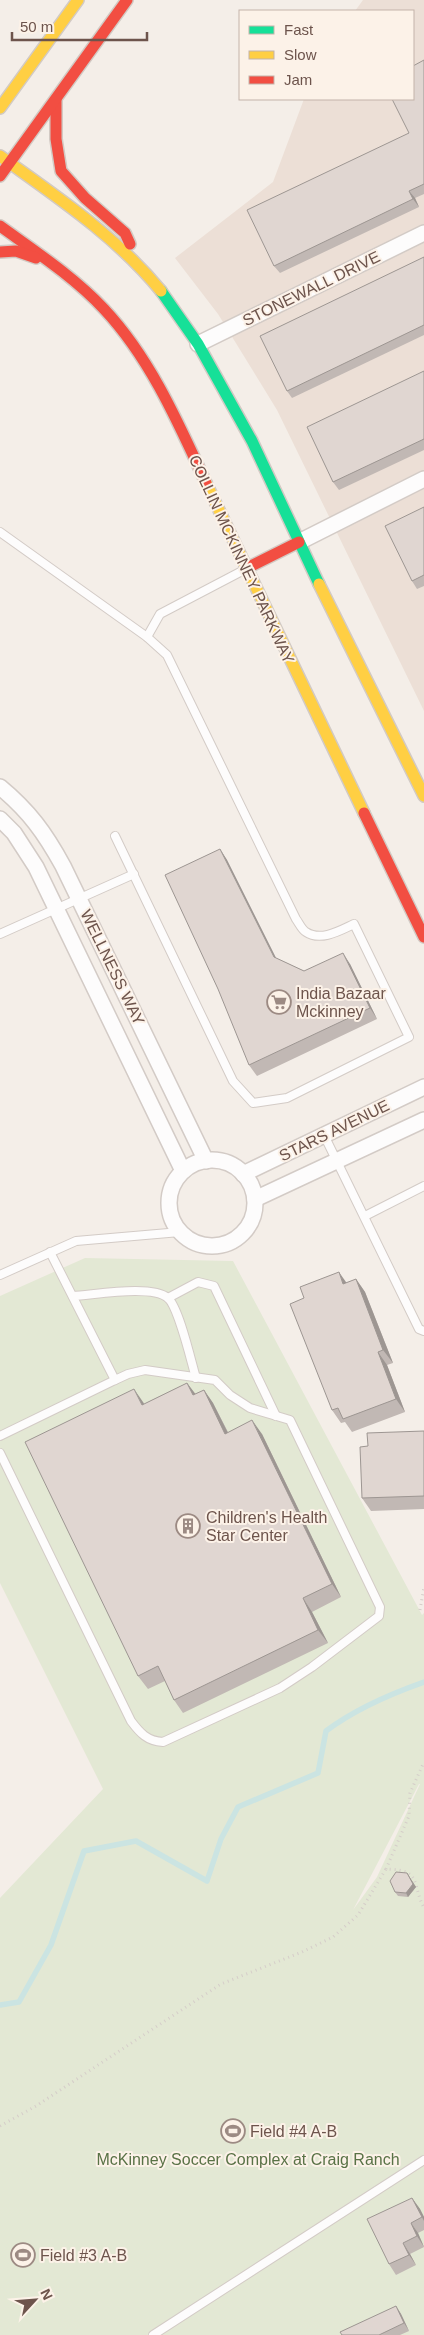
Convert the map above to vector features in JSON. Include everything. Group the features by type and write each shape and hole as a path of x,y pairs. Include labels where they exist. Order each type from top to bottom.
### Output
{"street":[{"path":"0,108 22,74 78,0"},
{"path":"0,176 5,159 56,100 127,0"},
{"path":"8,79 22,74"},
{"path":"56,100 56,139 61,171 85,198 125,233 143,268"},
{"path":"5,159 80,214 143,268 170,302 198,344 252,441 299,542 424,796"},
{"name":"COLLIN MCKINNEY PARKWAY","path":"0,226 82,289 114,321 135,348 176,418 246,569 424,937"},
{"name":"STONEWALL DRIVE","path":"198,344 424,233"},
{"path":"0,252 16,251 47,262"},
{"path":"246,569 424,479"},
{"name":"WELLNESS WAY","path":"0,787 20,803 44,831 206,1161"},
{"name":"WELLNESS WAY","path":"0,819 14,833 36,867 183,1171"},
{"name":"STARS AVENUE","path":"243,1174 424,1087"},
{"name":"STARS AVENUE","path":"255,1199 424,1120"},
{"path":"213,1160 232,1164 251,1185 255,1199 251,1221 245,1231 234,1240 224,1244 209,1246 193,1242 180,1232 173,1220 169,1197 174,1183 183,1171 198,1162 206,1161 213,1160"}],"lane":[{"path":"0,532 147,637 167,655 296,919 306,932 317,935 331,935 354,924 409,1037 288,1098 253,1103 233,1081 115,836"},
{"path":"147,637 160,614 246,569"},
{"path":"0,934 78,897 134,874"},
{"path":"324,1135 419,1329 424,1331"},
{"path":"365,1216 424,1186"},
{"path":"0,1275 76,1241 180,1232"},
{"path":"50,1252 115,1380"},
{"path":"168,1298 198,1282 214,1286 276,1416"},
{"path":"73,1296 150,1291 168,1298 176,1313 196,1378"},
{"path":"0,1436 128,1374 146,1370 215,1380 230,1394 250,1408 290,1420 380,1607 380,1616 312,1668 280,1688 163,1742 152,1742 142,1735 131,1721 0,1453"},
{"path":"153,2335 424,2160"}],"path":[{"path":"420,1610 424,1587"},
{"path":"0,2126 36,2106 220,1984 302,1952 333,1937 358,1915 386,1870 409,1816 410,1793 424,1762"},
{"path":"386,1870 405,1871 412,1874 424,1908"}],"shaded area":[{"path":"363,0 424,0 424,711 277,410 218,314 175,258 273,182 304,100 414,100 414,10 356,10"}],"green space":[{"name":"McKinney Soccer Complex at Craig Ranch","path":"85,1258 233,1261 422,1615 424,1613 424,2335 0,2335 0,1898 103,1789 0,1583 0,1296","holes":["420,1784 377,1877 353,1910"]}],"building":[{"path":"424,60 424,184 409,191 413,199 274,266 247,210 409,133 392,100 414,100 414,65"},
{"path":"424,257 424,325 287,391 260,336"},
{"path":"424,371 424,439 333,482 307,427"},
{"path":"424,507 424,575 412,581 385,526"},
{"path":"220,849 274,957 304,971 343,953 370,1008 249,1065 218,989 165,875"},
{"path":"339,1272 343,1284 356,1279 383,1350 378,1352 396,1399 343,1419 338,1408 332,1410 290,1304 304,1298 300,1287"},
{"name":"Children's Health Star Center","path":"187,1383 193,1395 204,1390 225,1434 252,1420 332,1584 303,1598 318,1630 174,1700 158,1666 138,1676 25,1442 134,1389 142,1405"},
{"path":"424,1431 424,1496 362,1498 360,1447 368,1446 367,1433"},
{"path":"396,1872 407,1873 413,1884 406,1893 395,1892 390,1881"},
{"path":"412,2198 422,2217 411,2223 417,2236 403,2243 409,2255 389,2264 367,2219"},
{"path":"396,2306 404,2323 379,2335 342,2335 340,2332"}],"waterway":[{"path":"0,2005 19,2002 51,1945 84,1851 136,1841 207,1881 221,1839 238,1807 318,1773 326,1731 373,1703 424,1682"}],"traffic: fast":[{"path":"161,291 198,344 252,441 319,584"}],"traffic: slow":[{"path":"0,108 78,0"},
{"path":"0,156 85,218 125,252 161,291"},
{"path":"206,483 364,813"},
{"path":"319,584 424,796"}],"traffic: jam":[{"path":"0,176 127,0"},
{"path":"56,100 56,139 61,171 85,198 125,233 130,244"},
{"path":"0,226 80,286 104,309 120,328 135,348 162,392 206,483"},
{"path":"0,252 16,251 36,258"},
{"path":"245,569 299,542"},
{"path":"364,813 424,937"}],"place":[{"name":"India Bazaar Mckinney","path":"279,1002"},
{"name":"Children's Health Star Center","path":"188,1526"},
{"name":"Field #4 A-B","path":"233,2131"},
{"name":"Field #3 A-B","path":"23,2255"}]}
